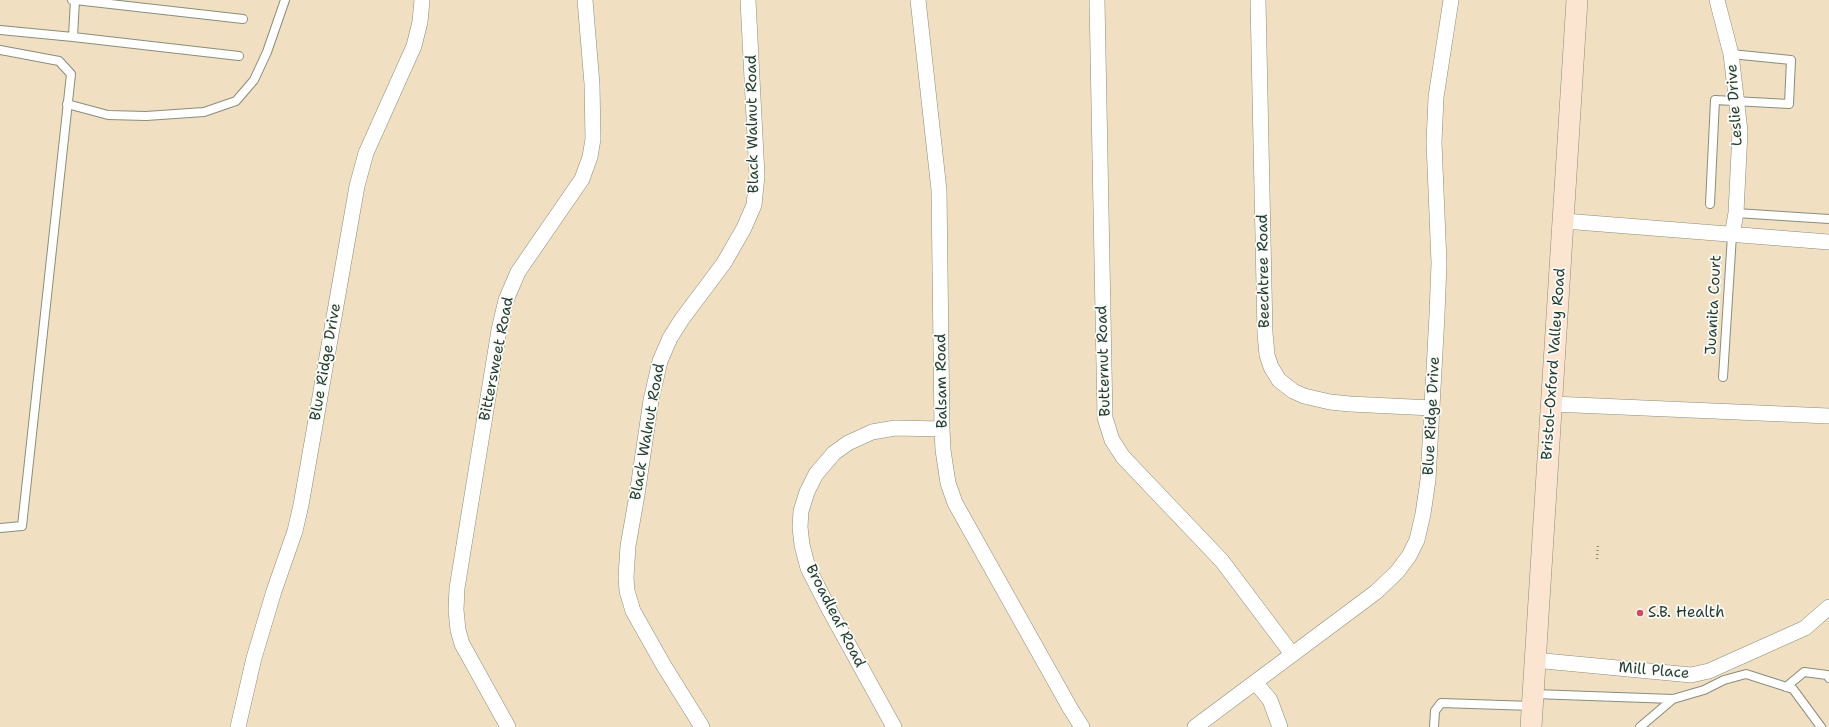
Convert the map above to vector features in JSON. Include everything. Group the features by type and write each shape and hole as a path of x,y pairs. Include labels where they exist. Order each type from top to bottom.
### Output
{"main road":[{"name":"Bristol-Oxford Valley Road","path":"1531,727 1534,700 1534,660 1564,221 1577,0"}],"street":[{"name":"Blue Ridge Drive","path":"238,727 254,658 274,591 295,530 301,505 357,186 366,153 414,46 420,22 422,0"},
{"name":"Bittersweet Road","path":"508,727 462,644 458,630 456,610 457,588 499,330 506,300 518,272 582,179 590,157 593,139 592,84 585,0"},
{"name":"Black Walnut Road","path":"702,727 664,666 633,611 627,591 626,577 628,546 651,400 660,361 678,325 724,263 744,228 754,205 757,176 748,0"},
{"name":"Balsam Road","path":"918,0 939,190 942,429 943,450 948,483 955,503 1082,727"},
{"name":"Butternut Road","path":"1097,0 1104,418 1112,440 1123,457 1222,561 1292,654"},
{"name":"Beechtree Road","path":"1258,0 1265,333 1267,355 1272,367 1279,380 1293,391 1304,396 1350,404 1432,408"},
{"name":"Blue Ridge Drive","path":"1195,727 1376,592 1397,572 1409,556 1417,540 1423,514 1428,480 1439,263 1434,142 1436,97 1451,0"},
{"name":"Leslie Drive","path":"1718,0 1731,54 1740,131 1736,214 1732,235"},
{"path":"1564,221 1829,242"},
{"path":"1552,404 1829,416"},
{"name":"Broadleaf Road","path":"894,727 808,568 802,545 800,527 801,511 807,492 816,474 834,453 848,443 872,432 895,428 942,429"},
{"name":"Mill Place","path":"1534,660 1691,675 1709,672 1805,628 1829,607"},
{"path":"1255,682 1270,700 1280,727"}],"lane":[{"path":"73,37 74,0 243,19"},
{"path":"67,104 108,115 146,116 204,112 236,101 254,80 267,52 285,0"},
{"path":"0,30 238,56"},
{"path":"0,50 59,60 70,74 22,526 0,528"},
{"path":"1710,204 1715,100 1789,104 1791,60 1731,54"},
{"path":"1736,214 1829,219"},
{"name":"Juanita Court","path":"1723,377 1732,235"},
{"path":"1786,687 1804,672 1827,675 1829,678"},
{"path":"1434,727 1435,711 1441,703 1534,700 1673,699 1704,690 1724,680 1746,674 1793,689 1821,727"},
{"path":"1640,727 1673,699"}],"path":[{"path":"1597,559 1598,544"}],"place":[{"name":"S.B. Health","path":"1640,613"}]}
